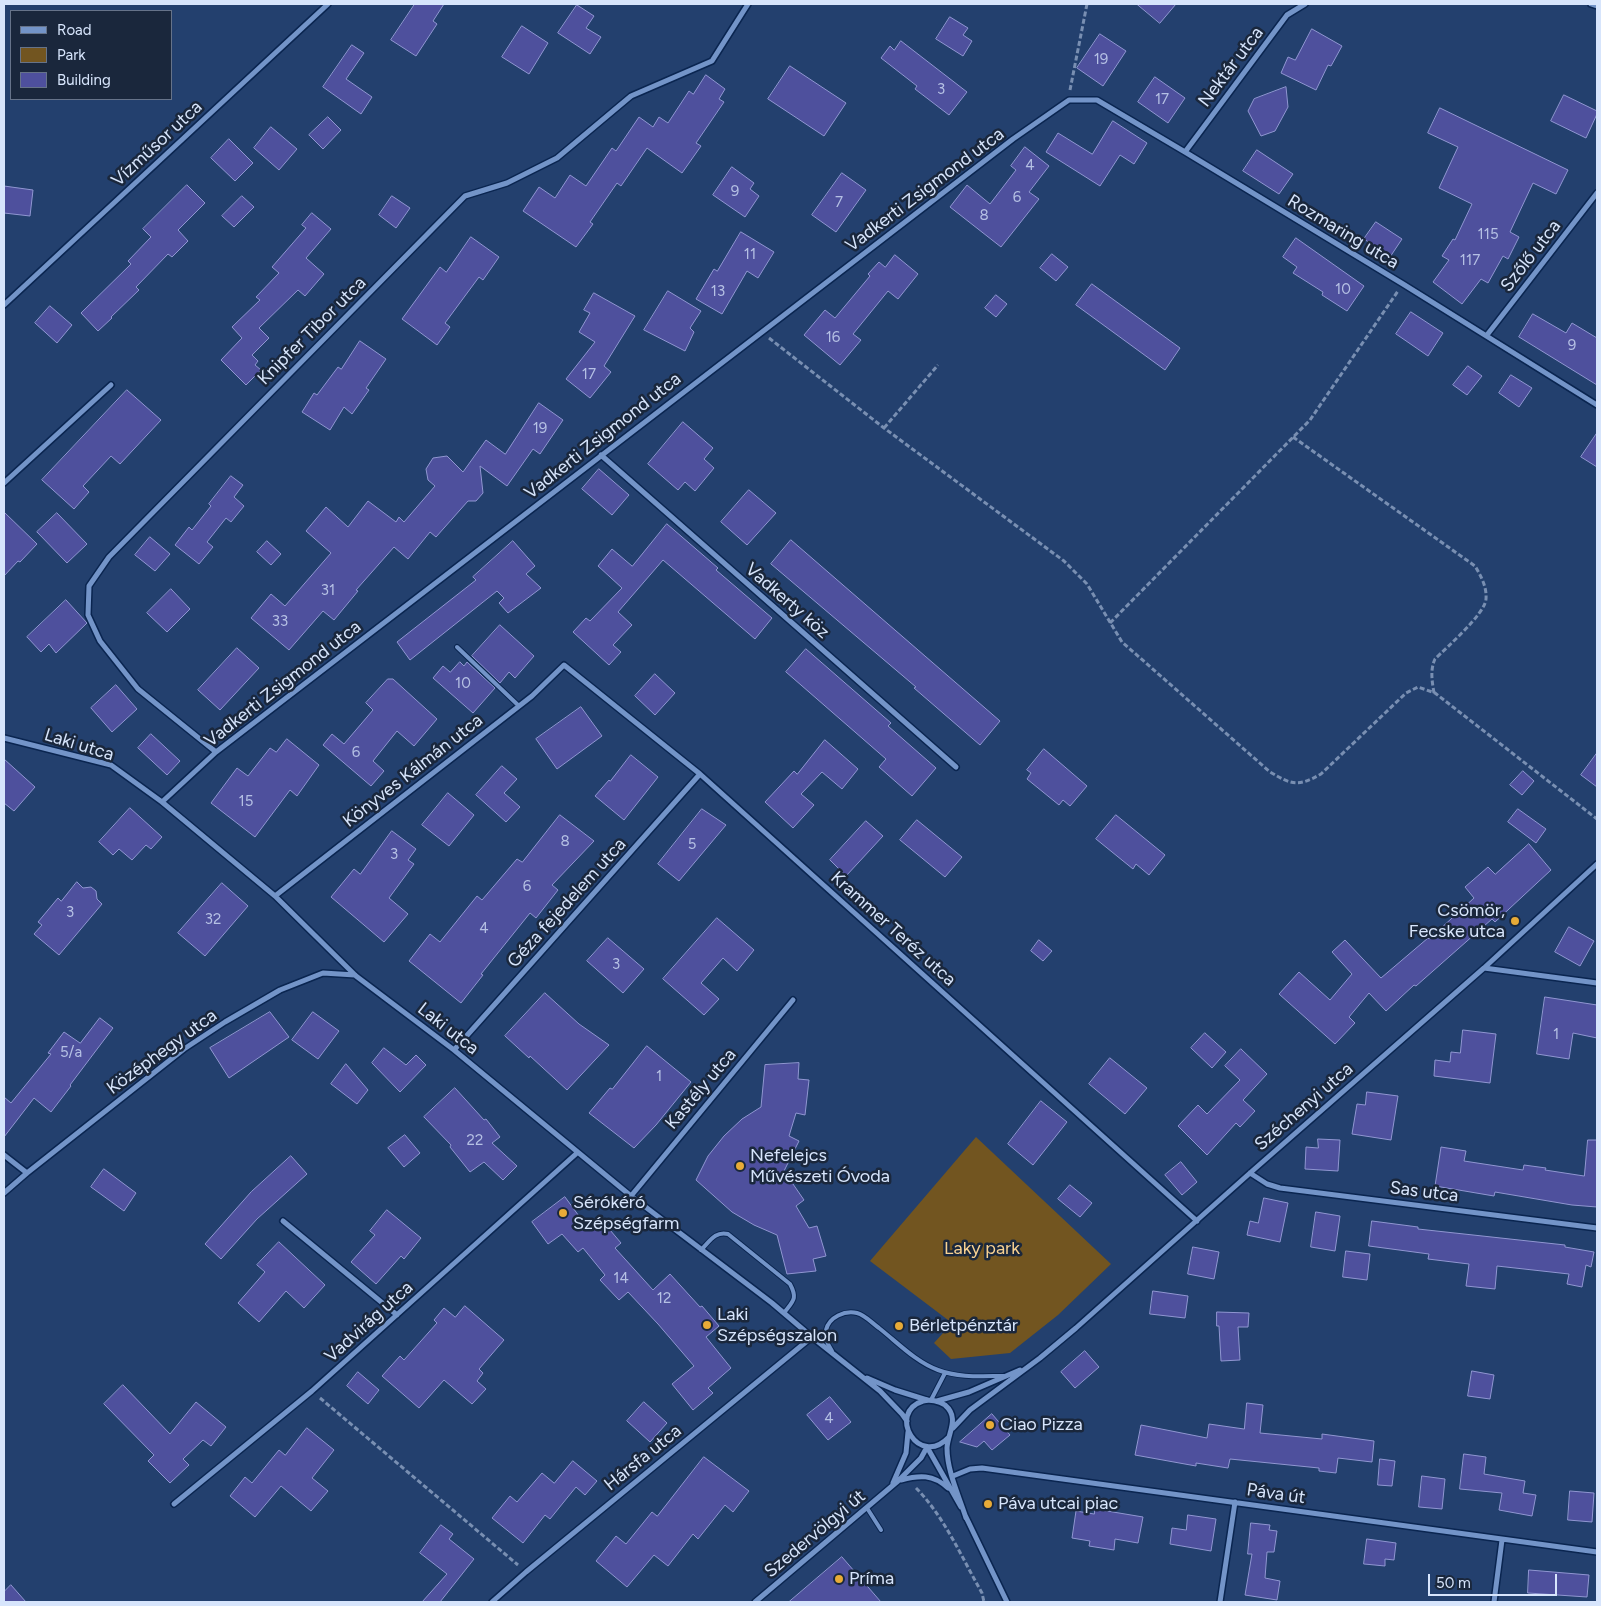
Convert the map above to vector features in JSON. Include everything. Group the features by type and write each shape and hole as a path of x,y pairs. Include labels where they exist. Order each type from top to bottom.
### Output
{"street":[{"name":"Vízműsor utca","path":"4,305 328,4"},
{"name":"Knipfer Tibor utca","path":"216,752 138,689 100,641 88,615 89,586 109,557 465,196 507,183 557,158 631,96 712,61 748,4"},
{"name":"Nektár utca","path":"1185,152 1287,15 1305,4"},
{"path":"1591,4 1597,6"},
{"name":"Vadkerti Zsigmond utca","path":"162,802 216,752 761,332 1013,140 1069,100"},
{"name":"Rozmaring utca","path":"1069,100 1097,100 1403,284 1597,405"},
{"name":"Szőlő utca","path":"1486,335 1597,193"},
{"path":"4,483 111,385"},
{"name":"Vadkerty köz","path":"601,455 956,767"},
{"name":"Könyves Kálmán utca","path":"275,896 532,696 564,665"},
{"name":"Krammer Teréz utca","path":"564,665 700,774 1197,1221"},
{"name":"Laki utca","path":"4,738 110,765 162,802 275,896 356,976 454,1050 631,1196 784,1313 862,1376 888,1399 907,1421"},
{"name":"Géza fejedelem utca","path":"454,1050 700,774"},
{"name":"Széchenyi utca","path":"953,1428 970,1410 1027,1368 1076,1328 1484,968 1597,864"},
{"path":"1484,968 1597,983"},
{"name":"Középhegy utca","path":"4,1193 26,1173 184,1050 225,1022 280,990 323,973 356,976"},
{"name":"Kastély utca","path":"631,1196 793,1000"},
{"name":"Vadvirág utca","path":"174,1504 312,1391 577,1153"},
{"path":"4,1156 26,1173"},
{"name":"Sas utca","path":"1250,1173 1267,1184 1280,1188 1597,1228"},
{"path":"283,1221 397,1315"},
{"name":"Hársfa utca","path":"492,1602 812,1337"},
{"name":"Széchenyi utca","path":"932,1400 969,1392 1027,1368"},
{"name":"Laki utca","path":"862,1376 895,1390 932,1400"},
{"path":"949,1437 939,1445 927,1446 915,1442 908,1432 907,1421 912,1408 917,1404 932,1400 943,1404 951,1414 953,1428 949,1437 948,1456 966,1518"},
{"name":"Szedervölgyi út","path":"892,1486 906,1453 908,1432"},
{"path":"927,1446 966,1518 1007,1602"},
{"name":"Szedervölgyi út","path":"755,1602 898,1481 921,1458 927,1446"},
{"name":"Páva út","path":"953,1476 970,1469 982,1468 1597,1552"},
{"name":"Szedervölgyi út","path":"898,1481 917,1476 929,1476 951,1490"},
{"path":"1220,1602 1235,1502"},
{"path":"1494,1602 1502,1540"}],"lane":[{"path":"457,647 519,706"},
{"path":"702,1250 715,1235 728,1234 790,1284 795,1293 794,1300 784,1313"},
{"path":"834,1354 826,1341 825,1335 828,1324 843,1313 856,1313 872,1322 922,1362 945,1373 1006,1376"},
{"path":"932,1400 945,1373"},
{"path":"867,1508 881,1530"}],"path":[{"path":"1069,100 1074,63 1087,4"},
{"path":"1110,624 1310,420 1403,284"},
{"path":"761,332 884,428 1064,561 1087,584 1122,642 1270,772 1287,782 1306,782 1322,774 1406,693 1418,687 1435,693 1597,819"},
{"path":"884,428 938,365"},
{"path":"1293,437 1475,566 1482,577 1486,601 1480,613 1435,659 1432,666 1432,680 1435,693"},
{"path":"312,1391 526,1572"},
{"path":"915,1487 926,1498 942,1524 982,1593 984,1602"}],"green space":[{"name":"Laky park","path":"976,1137 1111,1264 1058,1315 1010,1353 951,1359 934,1343 952,1323 870,1261"}],"building":[{"path":"415,4 444,4 433,21 437,24 416,56 391,40"},
{"path":"1137,4 1176,4 1160,23"},
{"path":"577,5 594,16 586,28 601,37 590,54 558,33"},
{"path":"950,17 968,28 963,35 972,41 963,56 936,39"},
{"path":"522,26 548,43 529,74 502,57"},
{"path":"1312,29 1342,46 1331,66 1328,65 1316,90 1281,73 1288,57 1295,60"},
{"path":"1100,34 1126,51 1103,86 1077,68"},
{"path":"901,41 967,92 949,115 915,89 917,86 881,58 890,46 894,50"},
{"path":"352,45 364,53 346,79 372,97 361,114 323,87"},
{"path":"790,66 846,103 824,136 768,99"},
{"path":"706,75 725,89 719,99 724,102 696,143 701,146 682,173 647,148 621,186 617,183 590,222 593,224 576,247 523,211 539,187 555,198 570,175 586,186 612,148 616,151 639,117 653,127 659,117 668,123 689,91 693,94"},
{"path":"1155,77 1185,98 1168,123 1138,102"},
{"path":"1286,87 1288,107 1275,131 1261,136 1248,111 1254,99"},
{"path":"1564,95 1597,111 1586,138 1551,121"},
{"path":"1440,108 1568,170 1556,194 1533,183 1510,232 1519,237 1508,259 1503,256 1488,283 1481,279 1462,304 1433,282 1449,260 1442,256 1453,239 1455,240 1472,204 1439,188 1458,147 1428,133"},
{"path":"328,117 341,130 323,149 309,135"},
{"path":"1113,121 1147,143 1134,164 1120,155 1100,186 1046,152 1058,133 1092,154"},
{"path":"271,127 297,149 279,170 254,148"},
{"path":"229,139 253,163 235,181 211,158"},
{"path":"1025,147 1049,166 1029,192 1039,199 1001,247 950,207 967,185 990,204 1016,170 1011,166"},
{"path":"1257,150 1293,174 1279,194 1243,171"},
{"path":"732,167 754,183 750,189 759,196 745,217 713,195"},
{"path":"842,173 866,190 836,232 812,215"},
{"path":"187,185 205,203 178,230 188,241 172,257 168,254 136,287 139,290 98,331 81,313 131,264 128,261 151,237 143,229"},
{"path":"4,186 33,190 30,216 4,213"},
{"path":"242,196 254,207 234,227 222,216"},
{"path":"392,196 410,208 396,228 379,215"},
{"path":"312,213 331,229 306,258 324,274 305,296 298,290 259,328 269,338 252,355 258,361 255,365 261,370 246,385 221,360 242,338 232,327 260,300 256,297 279,273 272,267 306,228 302,225"},
{"path":"1376,222 1402,239 1390,257 1364,239"},
{"path":"741,232 774,252 758,278 747,271 722,314 696,299 714,269 717,271"},
{"path":"471,237 499,257 483,280 479,277 445,323 450,327 437,345 402,319 440,267 446,272"},
{"path":"1296,238 1364,286 1347,311 1322,295 1323,292 1293,273 1297,267 1283,257"},
{"path":"1052,254 1068,267 1056,281 1040,268"},
{"path":"895,255 918,274 898,299 888,291 853,334 861,340 840,365 804,335 825,310 835,318 870,276 868,274 879,262 885,267"},
{"path":"1092,284 1180,348 1165,370 1076,305"},
{"path":"668,291 701,311 690,328 694,332 685,351 644,330"},
{"path":"594,293 635,316 604,366 611,372 590,398 566,379 595,342 579,332 590,313 584,310"},
{"path":"996,295 1007,304 996,317 985,308"},
{"path":"50,306 72,325 57,343 35,323"},
{"path":"1411,312 1443,333 1428,356 1396,334"},
{"path":"1533,314 1566,333 1572,323 1597,338 1597,385 1519,337"},
{"path":"360,341 386,359 366,388 369,390 352,414 344,407 330,430 302,412 314,393 317,395 338,367 341,369"},
{"path":"1468,366 1482,376 1467,395 1453,385"},
{"path":"1511,375 1532,388 1519,407 1499,393"},
{"path":"127,390 161,420 120,464 111,456 83,486 89,492 74,509 42,480"},
{"path":"539,403 563,420 540,454 533,449 507,486 480,466 483,493 476,501 468,501 436,537 430,532 408,559 394,547 356,590 358,591 334,620 323,611 289,650 251,618 271,594 285,606 331,553 306,531 326,507 348,527 368,501 396,522 399,517 404,522 435,486 428,480 426,469 433,458 447,456 463,472 486,440 505,454"},
{"path":"683,422 713,448 704,459 714,468 695,491 685,482 678,490 648,464"},
{"path":"1597,433 1597,467 1581,457"},
{"path":"599,469 629,495 612,515 582,489"},
{"path":"231,476 243,485 234,497 244,506 231,522 226,518 207,542 213,547 199,564 175,545 189,527 192,530"},
{"path":"749,490 776,513 747,545 721,522"},
{"path":"4,512 37,544 4,576"},
{"path":"57,513 87,544 67,563 37,532"},
{"path":"667,524 718,568 716,570 772,618 755,639 663,560 618,612 632,625 613,645 621,652 609,665 573,632 586,618 590,621 622,588 598,566 612,549 632,566"},
{"path":"150,537 170,554 155,571 135,555"},
{"path":"791,540 1000,721 980,745 914,688 916,687 771,564"},
{"path":"267,541 281,554 271,565 257,552"},
{"path":"513,541 535,566 526,574 541,588 508,613 499,603 504,598 497,591 410,660 397,642 476,580 473,577"},
{"path":"171,589 190,609 167,632 147,613"},
{"path":"66,600 87,623 56,653 49,644 41,652 27,637"},
{"path":"500,625 534,656 515,678 509,672 500,683 472,656"},
{"path":"237,648 259,668 220,710 198,690"},
{"path":"806,649 891,723 888,726 936,768 912,796 879,767 886,759 786,672"},
{"path":"460,662 464,666 467,662 495,688 473,713 433,678 443,666 450,672"},
{"path":"655,674 675,693 655,715 635,696"},
{"path":"388,679 393,679 437,719 414,746 397,731 373,761 384,771 371,786 323,745 332,734 344,744 373,710 366,703"},
{"path":"116,685 137,709 112,732 91,708"},
{"path":"581,707 602,736 557,769 536,739"},
{"path":"151,734 180,761 167,775 138,748"},
{"path":"287,739 319,765 297,796 290,790 255,837 211,803 237,768 248,776 270,748 276,752"},
{"path":"825,740 858,769 842,789 822,772 801,794 814,805 793,828 765,802 794,771 797,774"},
{"path":"1044,749 1087,786 1070,806 1063,800 1059,805 1027,779 1031,773 1027,770"},
{"path":"1597,753 1597,787 1581,775"},
{"path":"631,755 658,777 624,820 595,796"},
{"path":"4,759 35,787 14,811 4,803"},
{"path":"502,766 517,779 504,793 520,807 506,822 476,795"},
{"path":"1523,771 1534,781 1522,795 1510,785"},
{"path":"448,793 474,815 449,846 422,825"},
{"path":"130,808 162,837 151,849 146,845 132,860 119,849 113,855 99,842"},
{"path":"702,809 726,825 679,881 658,864"},
{"path":"1518,809 1546,829 1536,843 1508,822"},
{"path":"560,815 594,841 552,885 558,890 536,918 530,913 481,974 483,975 461,1003 409,961 430,934 440,942 477,896 482,900 517,859 522,862"},
{"path":"1116,815 1165,855 1149,875 1136,864 1133,869 1096,839"},
{"path":"917,820 962,857 945,877 900,840"},
{"path":"866,821 883,836 846,876 830,860"},
{"path":"392,831 416,849 408,860 414,864 389,898 408,914 384,942 331,897 354,869 360,874"},
{"path":"1529,844 1551,870 1495,922 1492,919 1386,1011 1369,993 1349,1017 1355,1023 1335,1044 1279,994 1299,972 1330,1000 1352,974 1332,952 1345,940 1381,978 1429,939 1474,898 1465,887 1488,867 1495,874"},
{"path":"77,882 83,888 91,887 96,891 97,899 102,904 59,955 34,934 42,925 38,922 58,898 61,901"},
{"path":"222,883 248,906 205,956 178,933"},
{"path":"717,918 754,950 737,971 723,958 701,983 719,999 704,1015 663,979"},
{"path":"1569,927 1594,941 1580,966 1555,952"},
{"path":"608,938 644,969 623,993 587,961"},
{"path":"1039,940 1052,951 1043,961 1031,951"},
{"path":"545,993 579,1024 609,1045 567,1090 505,1036"},
{"path":"1545,997 1597,1005 1597,1038 1573,1033 1569,1059 1537,1054"},
{"path":"270,1012 289,1037 229,1078 210,1048"},
{"path":"313,1012 339,1031 318,1059 292,1040"},
{"path":"100,1018 113,1028 51,1112 34,1098 4,1137 4,1097 11,1103 51,1054 48,1053 64,1032 80,1043"},
{"path":"1463,1030 1496,1034 1490,1083 1434,1076 1435,1060 1450,1062 1451,1052 1460,1053"},
{"path":"1205,1033 1226,1052 1212,1068 1191,1048"},
{"path":"647,1046 691,1082 656,1125 634,1148 589,1113 610,1088 612,1089"},
{"path":"384,1048 406,1065 416,1055 426,1065 400,1092 372,1063"},
{"path":"1241,1049 1267,1074 1243,1100 1255,1111 1240,1127 1236,1123 1207,1155 1178,1126 1198,1105 1207,1114 1240,1080 1225,1066"},
{"path":"1110,1058 1147,1088 1125,1114 1089,1084"},
{"name":"Nefelejcs Művészeti Óvoda","path":"799,1063 798,1079 809,1080 805,1115 796,1113 789,1136 799,1141 784,1171 804,1200 796,1206 809,1228 817,1226 826,1256 813,1259 816,1271 787,1274 777,1235 754,1225 732,1212 696,1180 708,1156 724,1136 742,1119 761,1107 765,1065"},
{"path":"346,1064 368,1090 357,1104 331,1084"},
{"path":"455,1088 484,1120 486,1119 500,1137 492,1143 517,1166 503,1180 484,1162 470,1172 450,1147 451,1145 424,1117"},
{"path":"1367,1092 1398,1096 1391,1140 1352,1134 1357,1104 1365,1105"},
{"path":"1041,1101 1067,1122 1033,1165 1008,1144"},
{"path":"405,1135 420,1153 404,1167 388,1148"},
{"path":"1318,1139 1340,1140 1338,1171 1305,1169 1306,1147 1318,1148"},
{"path":"1588,1140 1597,1140 1597,1207 1572,1205 1495,1192 1494,1196 1435,1186 1441,1147 1466,1151 1464,1161 1523,1170 1524,1165 1584,1176"},
{"path":"291,1156 307,1174 257,1219 221,1259 205,1244 251,1192"},
{"path":"1181,1162 1197,1182 1182,1195 1165,1175"},
{"path":"104,1169 136,1193 124,1211 91,1187"},
{"path":"1070,1185 1092,1203 1080,1217 1058,1199"},
{"path":"565,1197 587,1227 599,1217 621,1243 615,1248 653,1290 670,1274 719,1326 706,1337 731,1368 708,1388 713,1393 693,1410 672,1384 694,1366 628,1292 619,1300 600,1280 605,1275 583,1248 578,1252 562,1234 548,1244 532,1222"},
{"path":"1264,1198 1288,1203 1280,1242 1247,1235 1250,1221 1258,1223"},
{"path":"387,1210 421,1238 404,1259 401,1256 376,1284 351,1262 375,1235 370,1231"},
{"path":"1316,1212 1340,1216 1335,1251 1311,1247"},
{"path":"1372,1221 1418,1227 1418,1229 1565,1245 1565,1247 1594,1252 1591,1267 1586,1265 1582,1287 1567,1284 1569,1274 1497,1266 1495,1289 1466,1286 1469,1264 1428,1259 1429,1254 1369,1246"},
{"path":"279,1242 325,1285 304,1308 286,1291 259,1322 238,1303 265,1272 257,1265"},
{"path":"1193,1247 1219,1252 1214,1279 1188,1274"},
{"path":"1346,1251 1370,1254 1367,1280 1343,1277"},
{"path":"1153,1291 1188,1296 1185,1318 1150,1314"},
{"path":"465,1306 504,1340 479,1369 483,1373 477,1381 486,1389 472,1404 444,1380 419,1408 382,1376 400,1356 404,1360 437,1323 434,1320 444,1308 455,1317"},
{"path":"1217,1312 1249,1313 1248,1327 1238,1327 1240,1360 1221,1361"},
{"path":"1085,1351 1099,1367 1075,1388 1061,1372"},
{"path":"1472,1371 1494,1375 1490,1399 1468,1396"},
{"path":"358,1372 379,1390 368,1404 347,1386"},
{"path":"123,1385 170,1434 196,1402 226,1427 211,1446 203,1440 183,1459 189,1465 170,1483 148,1461 154,1455 104,1404"},
{"path":"830,1397 851,1422 828,1440 807,1415"},
{"path":"644,1402 667,1423 650,1442 627,1421"},
{"path":"1247,1403 1263,1405 1260,1433 1322,1439 1322,1434 1374,1441 1372,1462 1338,1458 1336,1473 1319,1471 1319,1468 1230,1459 1228,1468 1196,1463 1196,1466 1135,1455 1141,1425 1207,1438 1209,1424 1244,1429"},
{"name":"Ciao Pizza","path":"992,1414 1010,1435 992,1450 984,1441 977,1447 960,1442"},
{"path":"307,1428 334,1450 312,1478 328,1491 311,1511 281,1486 255,1517 230,1496 245,1477 252,1483 279,1450 285,1455"},
{"path":"1464,1454 1486,1457 1484,1474 1525,1481 1523,1493 1536,1495 1532,1516 1499,1510 1502,1493 1460,1489"},
{"path":"704,1457 749,1491 733,1512 725,1505 698,1539 693,1534 668,1566 654,1555 627,1587 596,1561 616,1536 626,1544 652,1512 657,1516"},
{"path":"1380,1459 1395,1461 1392,1486 1378,1485"},
{"path":"573,1461 597,1481 585,1495 576,1487 550,1519 545,1515 523,1543 492,1518 510,1496 517,1502 542,1473 554,1483"},
{"path":"1422,1476 1445,1479 1442,1509 1419,1507"},
{"path":"1570,1491 1594,1493 1592,1522 1568,1520"},
{"path":"1095,1509 1143,1517 1138,1543 1115,1539 1114,1550 1089,1546 1090,1541 1072,1538 1076,1511 1094,1514"},
{"path":"1188,1515 1216,1519 1211,1551 1170,1544 1172,1528 1186,1530"},
{"path":"1251,1523 1270,1525 1269,1530 1277,1531 1274,1552 1267,1552 1265,1578 1280,1581 1277,1600 1245,1595 1252,1554 1248,1554"},
{"path":"441,1525 453,1534 449,1539 474,1559 440,1602 422,1602 447,1574 420,1553"},
{"path":"1367,1539 1396,1543 1394,1560 1385,1559 1385,1566 1364,1564"},
{"name":"Príma","path":"842,1557 881,1602 789,1602"},
{"path":"1529,1570 1589,1575 1587,1597 1528,1593"},
{"path":"11,1585 26,1602 4,1602 4,1592"}],"place":[{"name":"Csömör, Fecske utca","path":"1515,921"},
{"name":"Nefelejcs Művészeti Óvoda","path":"740,1166"},
{"name":"Sérókéró Szépségfarm","path":"563,1213"},
{"name":"Laki Szépségszalon","path":"707,1325"},
{"name":"Bérletpénztár","path":"899,1326"},
{"name":"Ciao Pizza","path":"990,1425"},
{"name":"Páva utcai piac","path":"988,1504"},
{"name":"Príma","path":"839,1579"}]}
